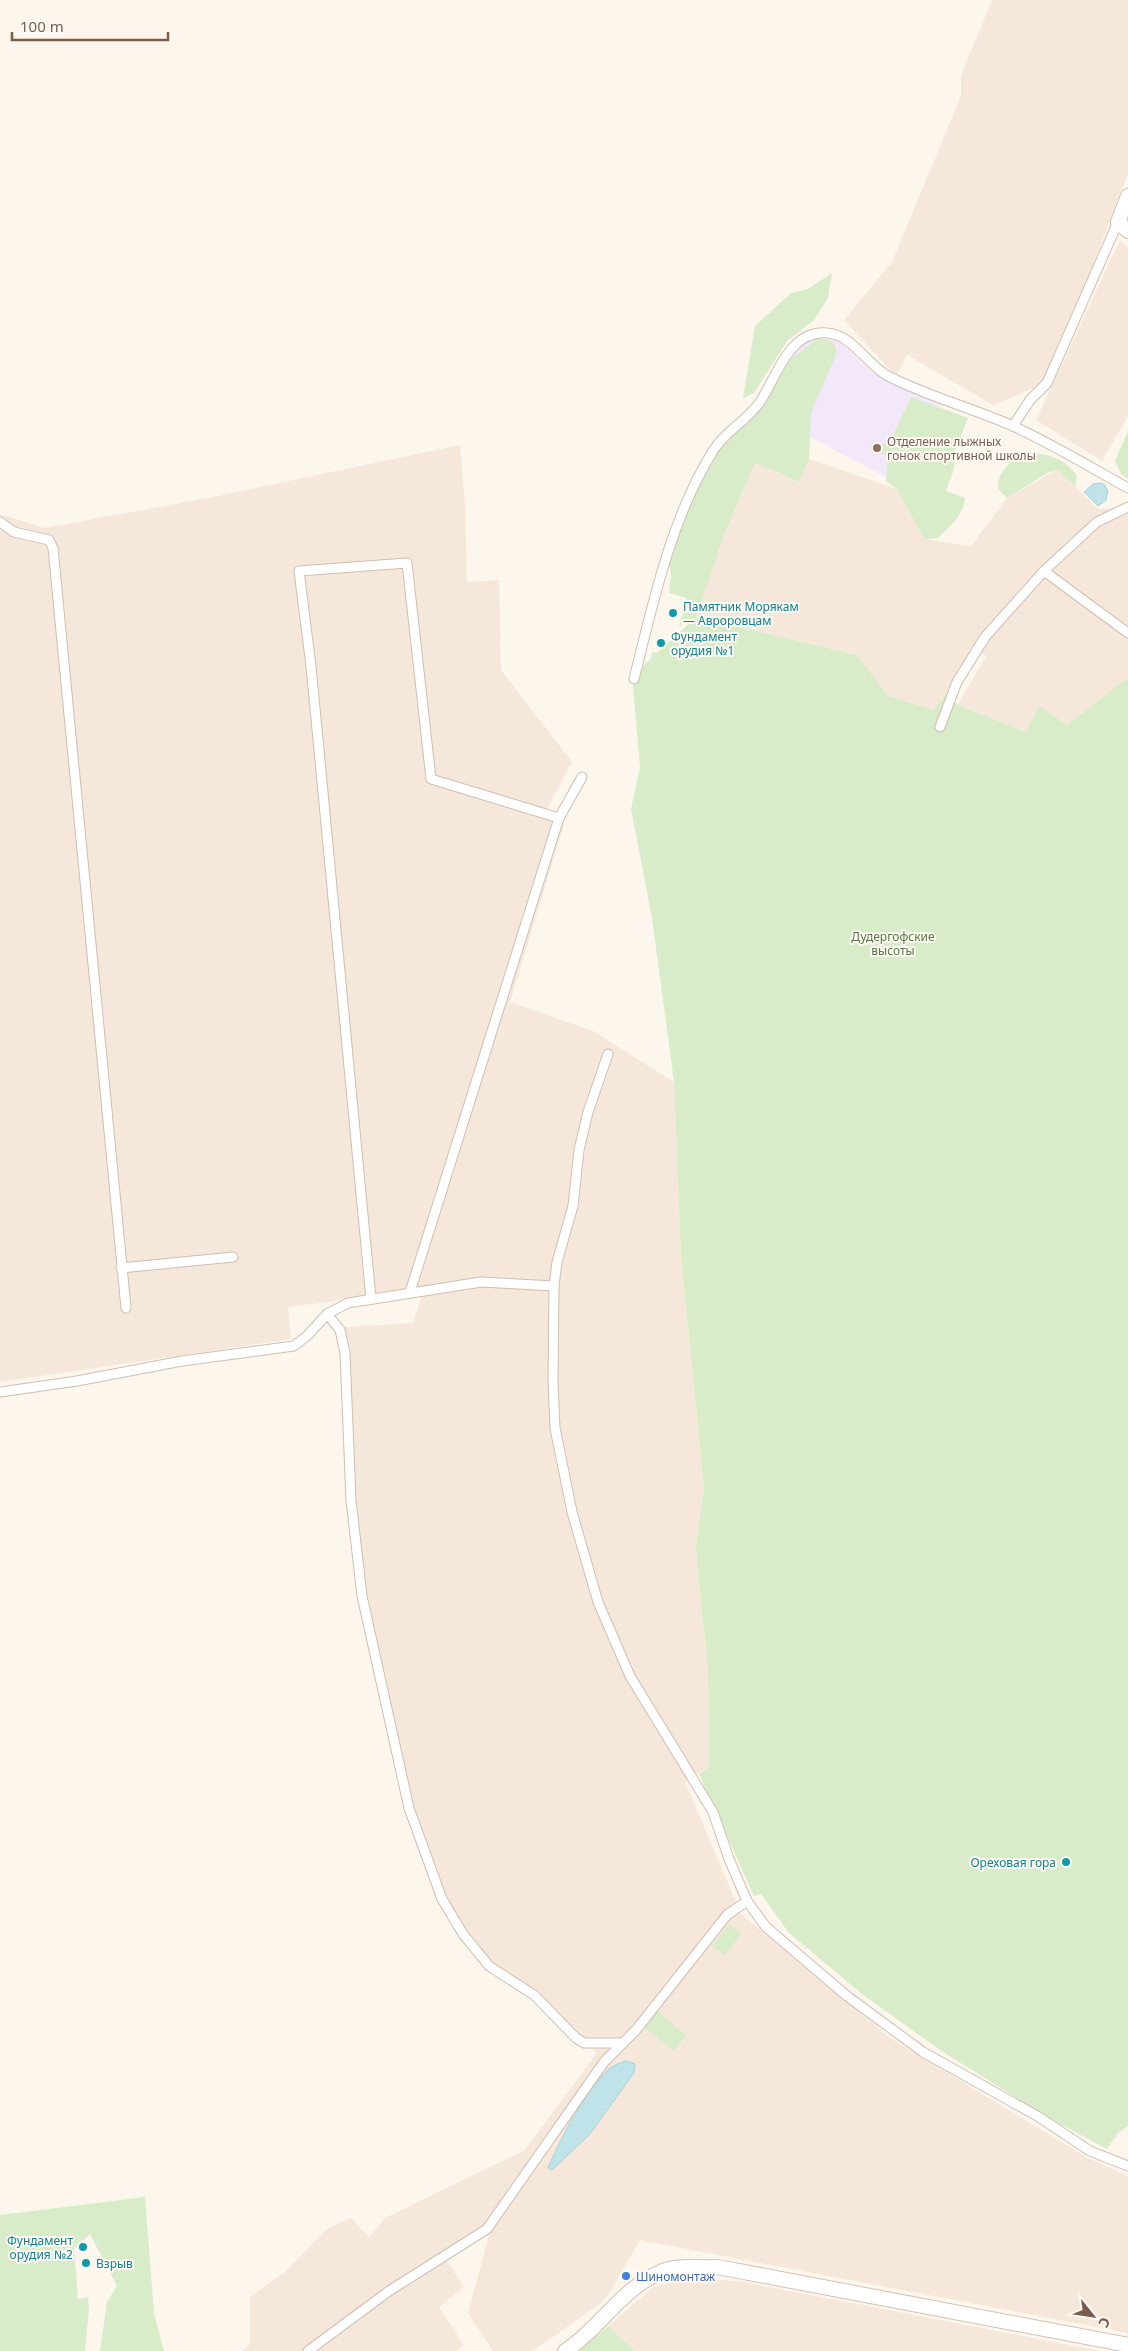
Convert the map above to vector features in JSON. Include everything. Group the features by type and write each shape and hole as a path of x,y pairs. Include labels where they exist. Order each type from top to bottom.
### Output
{"street":[{"path":"1013,426 1030,400 1047,383 1123,226 1128,196"},
{"path":"634,679 676,532 700,475 714,448 760,402 784,358 799,341 812,334 829,332 852,344 886,375 938,399 1013,426 1065,452 1128,488"},
{"path":"940,727 957,682 985,637 1044,571 1097,522 1128,507"},
{"path":"0,522 14,532 49,540 53,548 126,1308"},
{"path":"371,1299 312,676 299,571 407,563 430,779 558,818"},
{"path":"1044,571 1128,633"},
{"path":"410,1292 558,818 582,776"},
{"path":"608,1054 588,1112 580,1150 573,1206 560,1250 554,1286 552,1382 555,1428 572,1512 598,1602 630,1676 713,1812 729,1859 747,1901 766,1927 847,1996 923,2052 1039,2117 1090,2151 1128,2166"},
{"path":"121,1268 233,1257"},
{"path":"0,1392 77,1381 182,1361 294,1346 307,1336 327,1314 348,1303 481,1282 554,1286"},
{"path":"327,1314 340,1330 345,1353 351,1500 362,1596 409,1808 442,1899 463,1934 489,1966 534,1995 576,2038 584,2043 622,2043"},
{"path":"308,2351 388,2290 487,2229 604,2062 636,2030 728,1915 747,1901"},
{"path":"565,2351 579,2342 624,2294 665,2270 718,2267 1128,2344"}],"shaded area":[{"path":"992,0 1128,0 1128,174 1077,306 1044,384 993,405 907,355 896,376 844,320 892,262 961,96 961,76"},
{"path":"1120,240 1128,248 1128,416 1102,461 1036,420"},
{"name":"Отделение лыжных гонок спортивной школы","path":"810,337 833,340 842,344 874,374 942,402 904,487 760,410 791,354"},
{"path":"460,445 465,503 467,582 499,580 501,670 572,762 544,815 564,825 510,1002 593,1031 674,1082 681,1256 704,1488 696,1545 708,1668 709,1767 685,1782 741,1914 893,2040 1086,2157 1128,2176 1128,2333 640,2240 605,2300 533,2351 493,2351 468,2313 490,2232 447,2261 464,2287 439,2307 464,2345 456,2351 242,2351 250,2344 250,2297 285,2272 327,2229 351,2218 369,2237 385,2218 525,2150 597,2053 481,1957 449,1918 412,1830 355,1539 343,1327 413,1323 425,1286 365,1297 288,1307 291,1339 0,1382 0,514 44,528 208,498"},
{"path":"809,459 897,489 924,539 971,546 1007,498 1058,469 1098,509 1128,508 1128,680 1067,725 1026,732 958,705 986,656 977,648 934,710 887,696 857,655 696,617 724,535 755,463 798,482"},
{"path":"691,2277 744,2282 1100,2351 635,2351 608,2326 654,2287"}],"green space":[{"path":"832,273 828,298 814,320 787,341 754,393 743,398 755,326 791,293 808,289"},
{"name":"Дудергофские высоты","path":"818,338 832,341 836,348 836,355 811,413 809,459 799,482 755,463 724,535 696,617 857,655 888,696 934,710 946,693 958,705 1026,732 1039,706 1067,725 1128,678 1128,2126 1118,2133 1107,2149 1049,2118 940,2050 862,1994 789,1933 761,1894 754,1896 699,1774 709,1767 708,1668 696,1545 704,1488 681,1256 674,1082 652,918 631,809 640,767 632,675 651,659 652,652 657,653 694,619 679,626 687,598 669,593 671,574 668,561 715,450 749,422 762,407 790,360"},
{"path":"911,397 968,418 955,450 954,469 946,491 965,498 964,504 955,520 938,538 924,539 897,489 886,481 888,456 871,451 870,445 885,444 893,435"},
{"path":"1128,431 1128,479 1121,474 1115,461"},
{"path":"1029,452 1051,456 1063,462 1077,477 1075,486 1058,470 1047,473 1007,498 998,489 1000,477 1012,460"},
{"path":"729,1924 741,1934 725,1956 712,1946"},
{"path":"657,2011 686,2035 674,2051 644,2027"},
{"path":"145,2197 154,2313 164,2351 100,2351 107,2302 117,2286 90,2234 74,2248 78,2299 88,2297 89,2309 85,2351 0,2351 0,2215"},
{"path":"608,2326 635,2351 579,2351"}],"water":[{"path":"1093,484 1104,484 1108,491 1106,500 1098,506 1084,492"},
{"path":"626,2061 635,2064 634,2073 589,2135 552,2170 548,2168 567,2129 591,2090 611,2068"}],"place":[{"name":"Отделение лыжных гонок спортивной школы","path":"877,448"},
{"name":"Памятник Морякам — Авроровцам","path":"673,613"},
{"name":"Фундамент орудия №1","path":"661,643"},
{"name":"Ореховая гора","path":"1066,1862"},
{"name":"Фундамент орудия №2","path":"83,2247"},
{"name":"Взрыв","path":"86,2263"},
{"name":"Шиномонтаж","path":"626,2276"}]}
